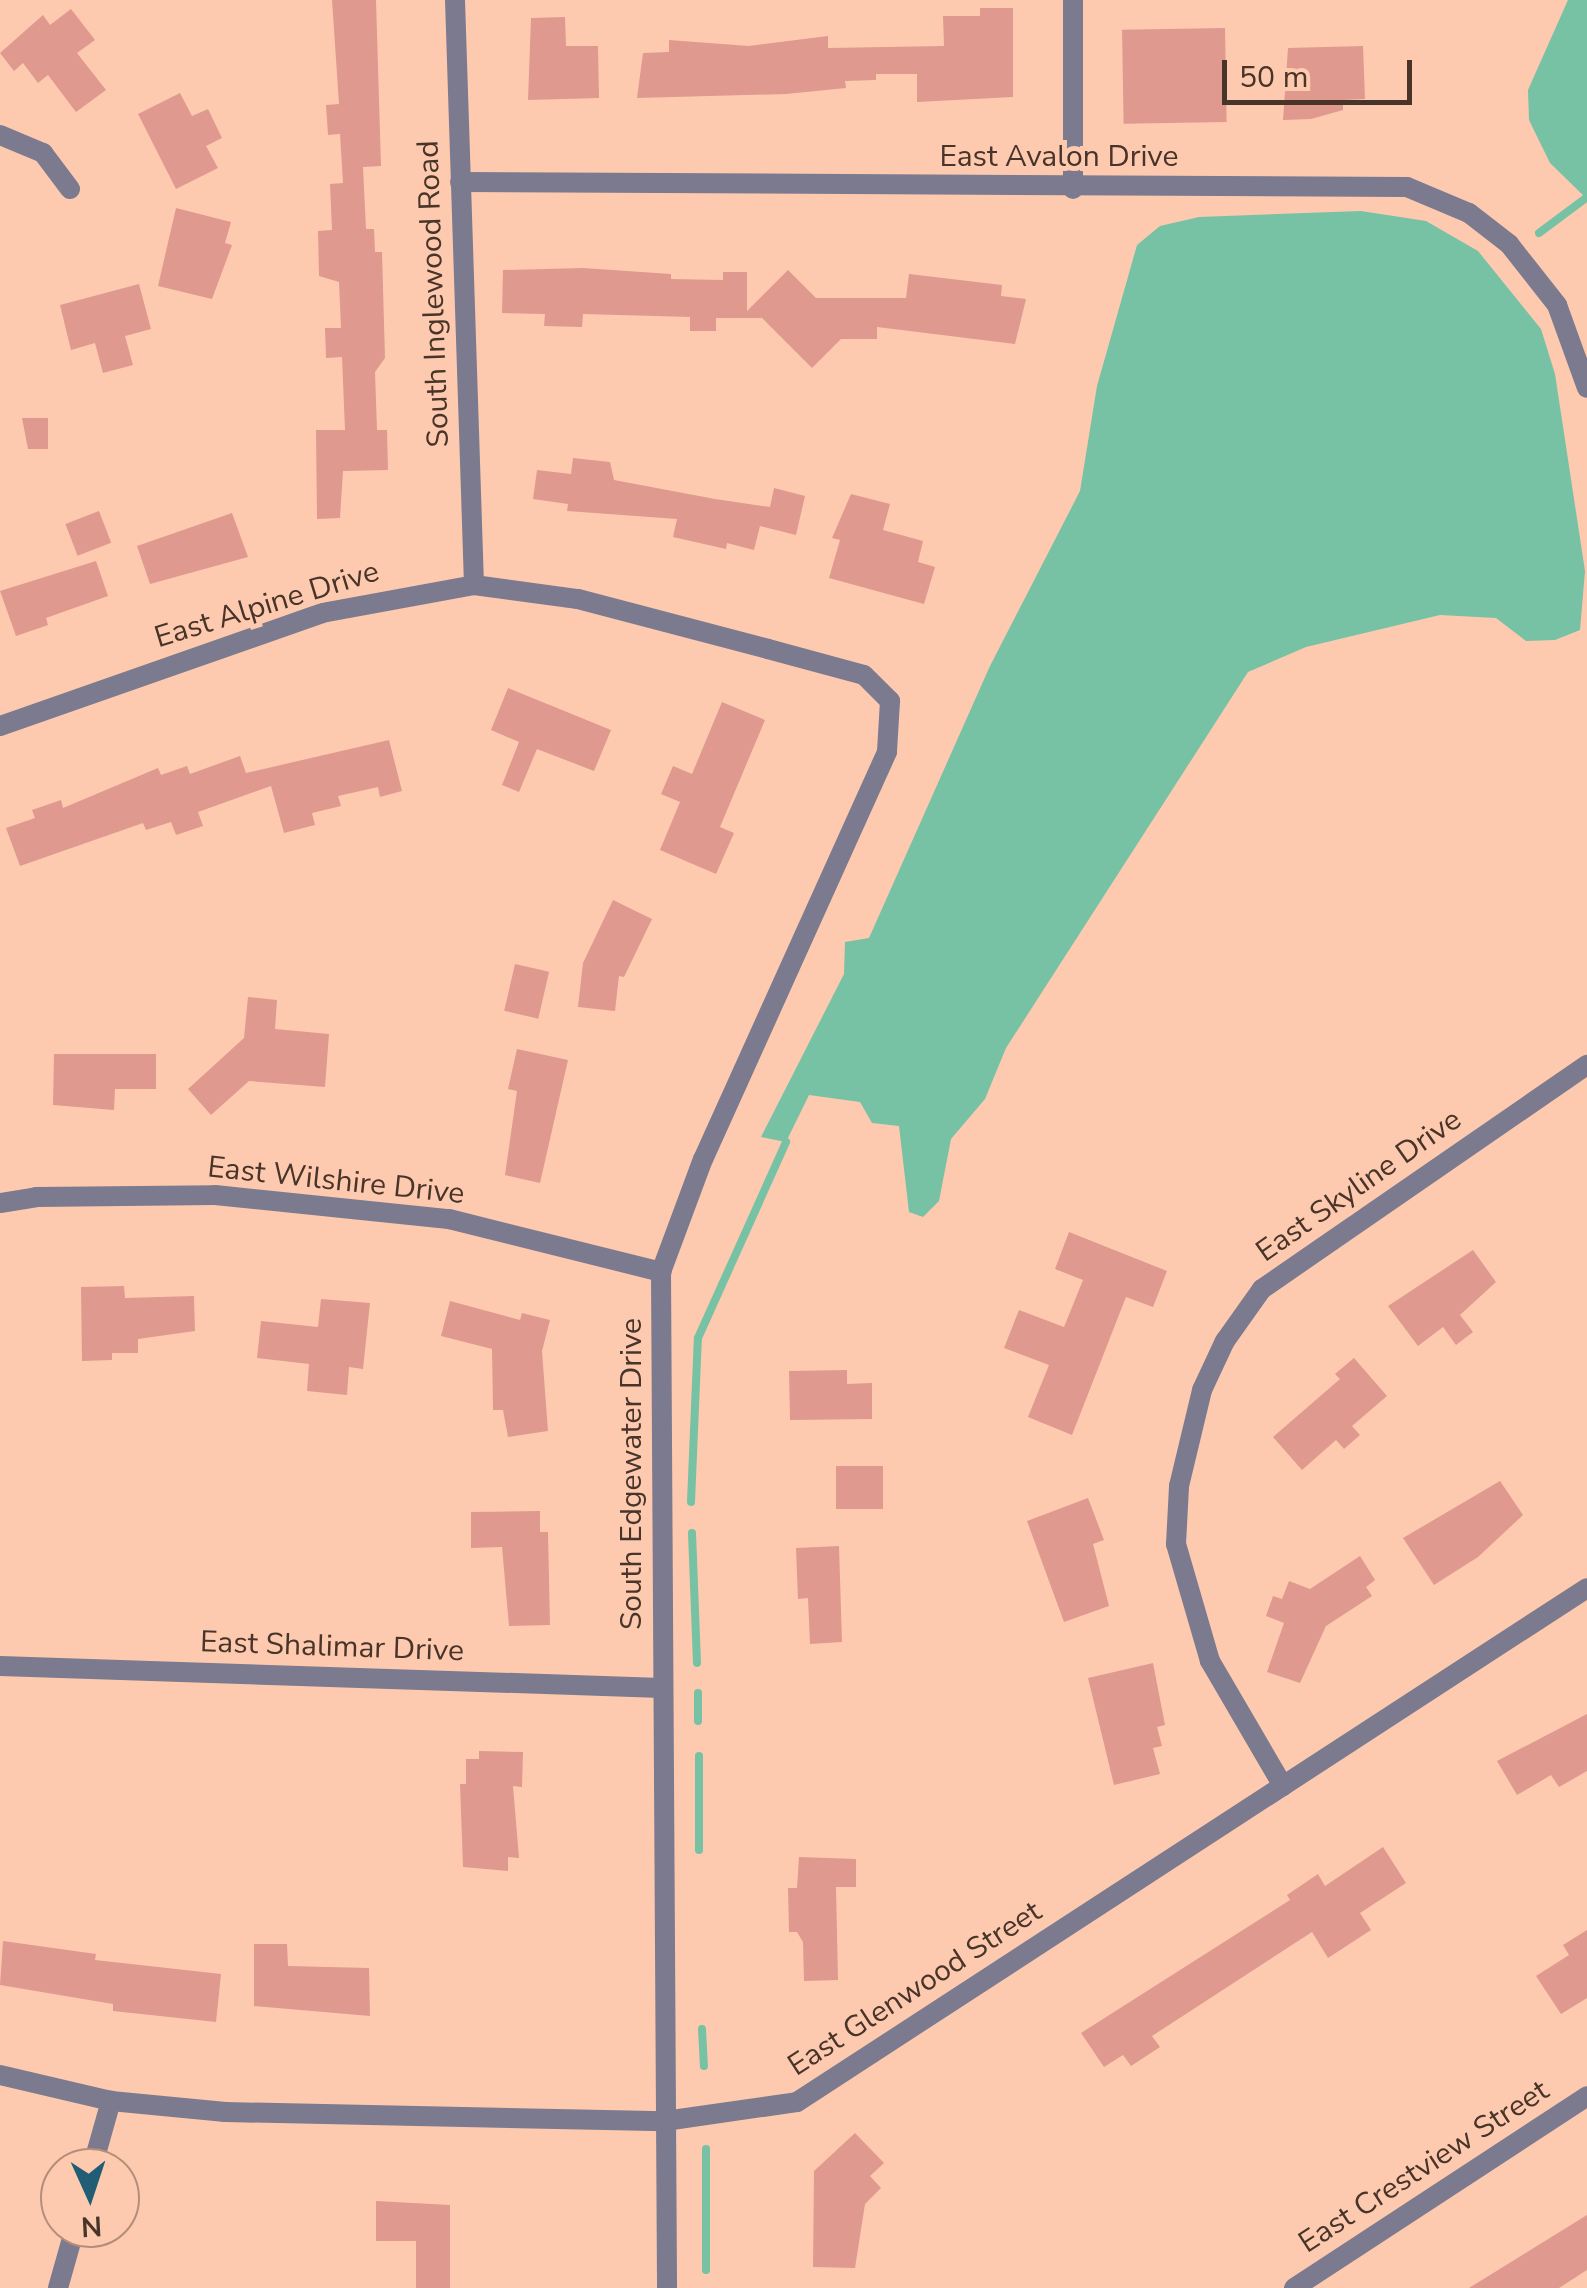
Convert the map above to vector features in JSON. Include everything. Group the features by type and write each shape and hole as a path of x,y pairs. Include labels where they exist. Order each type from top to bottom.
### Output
{"street":[{"name":"South Inglewood Road","path":"454,0 474,585"},
{"path":"1073,0 1073,189"},
{"path":"0,135 42,153 70,189"},
{"name":"East Avalon Drive","path":"460,182 1073,189 1362,182 1429,193 1470,212 1510,244 1556,305 1580,354 1587,388"},
{"name":"East Alpine Drive","path":"0,726 322,613 474,585 578,599 864,675 882,688 893,709"},
{"name":"South Edgewater Drive","path":"667,2288 661,1272 704,1158 887,752 893,709"},
{"name":"East Skyline Drive","path":"1283,1786 1210,1662 1176,1544 1179,1486 1202,1390 1225,1342 1262,1289 1587,1065"},
{"name":"East Wilshire Drive","path":"0,1204 36,1197 215,1195 450,1219 661,1272"},
{"name":"East Glenwood Street","path":"0,2075 111,2102 225,2112 665,2120 796,2102 1587,1588"},
{"name":"East Shalimar Drive","path":"0,1666 662,1688"},
{"name":"East Crestview Street","path":"1294,2288 1587,2096"},
{"path":"98,2148 111,2102"},
{"path":"58,2288 69,2248"}],"shaded area":[{"path":"1568,0 1587,0 1587,199 1550,163 1529,120 1528,90"},
{"path":"1361,211 1426,221 1478,251 1541,329 1555,374 1585,571 1580,630 1555,640 1526,641 1496,618 1440,615 1306,647 1248,672 1006,1048 985,1099 951,1139 939,1201 923,1217 909,1212 899,1126 872,1123 860,1102 809,1095 786,1142 761,1137 844,974 845,942 869,938 990,666 1080,491 1097,386 1137,245 1160,226 1199,217"}],"building":[{"path":"332,0 376,0 381,166 363,167 366,229 374,229 375,252 382,252 385,358 375,372 377,430 387,430 388,470 343,471 340,518 317,519 316,430 345,430 342,357 326,358 325,328 341,328 339,282 319,276 318,231 332,230 330,184 343,183 340,134 328,135 326,105 339,104"},
{"path":"980,8 1013,8 1013,97 917,102 917,74 876,74 876,80 845,81 846,88 786,94 637,98 643,53 669,52 669,40 749,46 828,36 828,48 944,46 943,16 980,16"},
{"path":"71,9 95,40 77,53 106,90 76,112 48,75 38,83 23,63 14,71 0,53 43,15 50,25"},
{"path":"565,17 566,46 598,46 599,98 528,100 531,18"},
{"path":"1225,28 1227,122 1124,124 1122,30"},
{"path":"1363,46 1365,99 1343,100 1343,110 1311,119 1283,120 1288,48"},
{"path":"180,93 192,116 208,109 222,138 206,146 218,168 176,189 138,114"},
{"path":"176,208 231,222 225,243 232,245 212,299 158,286"},
{"path":"583,268 671,274 671,279 723,280 723,272 747,272 747,311 788,270 816,298 906,298 909,274 1002,285 1001,296 1026,299 1015,344 877,327 877,339 841,339 812,368 762,318 716,318 716,331 690,331 690,317 583,314 582,327 544,326 545,314 502,313 503,270"},
{"path":"139,284 151,329 125,336 133,365 103,373 95,343 71,350 60,305"},
{"path":"22,418 48,418 48,449 28,449"},
{"path":"573,458 610,462 614,480 715,499 770,507 774,488 805,496 796,535 760,526 754,550 727,543 726,549 673,537 677,519 567,511 568,504 533,499 537,470 571,474"},
{"path":"851,494 890,504 883,530 923,541 918,562 935,567 924,604 829,578 840,540 832,538"},
{"path":"99,511 111,543 78,556 65,524"},
{"path":"232,513 248,557 150,584 137,546"},
{"path":"96,561 108,596 46,618 48,625 16,636 0,591"},
{"path":"508,688 611,730 594,771 537,749 519,792 502,785 519,742 491,730"},
{"path":"722,702 765,720 720,827 734,833 716,874 660,850 680,802 661,794 673,766 692,774"},
{"path":"389,740 402,791 380,797 378,787 338,796 341,806 312,813 315,825 284,833 271,786 198,812 203,826 176,835 171,822 146,830 143,823 20,866 6,828 35,818 32,810 61,800 63,808 158,768 161,775 187,766 190,774 240,756 246,773"},
{"path":"613,900 652,919 624,977 619,976 615,1011 578,1007 583,963"},
{"path":"515,964 549,972 538,1019 504,1011"},
{"path":"248,997 277,1000 275,1029 329,1034 325,1087 249,1081 211,1115 188,1089 244,1038"},
{"path":"517,1049 568,1060 540,1183 505,1175 517,1091 508,1089"},
{"path":"54,1054 156,1054 156,1089 115,1089 114,1110 53,1105"},
{"path":"1069,1232 1167,1271 1153,1307 1126,1297 1072,1435 1028,1417 1049,1365 1004,1348 1019,1310 1064,1327 1083,1280 1055,1269"},
{"path":"1473,1250 1496,1282 1460,1315 1473,1332 1456,1345 1443,1327 1418,1346 1388,1306"},
{"path":"124,1286 125,1298 194,1296 195,1331 138,1339 138,1353 112,1353 112,1360 82,1361 81,1287"},
{"path":"321,1299 370,1303 363,1369 349,1367 347,1395 307,1391 309,1364 257,1358 261,1321 318,1327"},
{"path":"450,1301 520,1320 522,1313 550,1320 542,1351 548,1431 508,1437 503,1410 493,1410 492,1349 441,1336"},
{"path":"1354,1358 1387,1396 1352,1426 1360,1435 1344,1449 1336,1440 1302,1470 1273,1437 1340,1379 1335,1374"},
{"path":"847,1370 847,1384 872,1383 872,1419 790,1420 789,1371"},
{"path":"836,1466 883,1466 883,1509 836,1509"},
{"path":"1500,1481 1523,1515 1478,1557 1434,1585 1403,1538"},
{"path":"1088,1498 1104,1540 1093,1544 1109,1606 1064,1622 1027,1521"},
{"path":"540,1511 540,1532 548,1532 550,1625 509,1626 502,1547 471,1548 471,1512"},
{"path":"839,1546 842,1642 810,1644 808,1598 798,1599 796,1548"},
{"path":"1360,1556 1375,1580 1366,1587 1372,1596 1326,1626 1300,1683 1267,1672 1284,1623 1266,1616 1273,1596 1282,1599 1289,1581 1310,1589"},
{"path":"1153,1663 1165,1725 1157,1727 1162,1746 1153,1748 1160,1774 1114,1785 1088,1678"},
{"path":"1587,1714 1587,1771 1559,1787 1551,1775 1517,1795 1497,1761"},
{"path":"479,1751 523,1752 522,1787 513,1786 519,1858 508,1857 508,1871 463,1867 460,1784 466,1784 466,1759 479,1759"},
{"path":"1383,1847 1406,1883 1360,1913 1371,1930 1328,1958 1312,1932 1152,2036 1160,2047 1131,2066 1123,2055 1104,2067 1081,2033 1290,1900 1287,1895 1318,1874 1325,1886"},
{"path":"799,1857 856,1859 856,1887 836,1887 838,1980 804,1981 803,1942 797,1932 789,1932 788,1888 797,1888"},
{"path":"1587,1930 1587,1998 1561,2014 1536,1976 1569,1955 1563,1945"},
{"path":"3,1941 96,1954 95,1960 221,1974 216,2022 113,2011 113,2004 0,1985"},
{"path":"254,1944 287,1944 288,1966 369,1968 370,2016 254,2006"},
{"path":"855,2133 884,2163 870,2176 881,2188 865,2204 855,2268 813,2267 814,2171"},
{"path":"376,2201 450,2205 450,2288 416,2288 416,2241 376,2241"},
{"path":"1587,2215 1587,2270 1559,2288 1469,2288"}],"waterway":[{"path":"1539,233 1586,198"},
{"path":"691,1502 698,1338 786,1142"},
{"path":"692,1533 697,1663"},
{"path":"698,1693 698,1721"},
{"path":"699,1756 699,1850"},
{"path":"702,2029 704,2066"},
{"path":"706,2149 706,2270"}]}
